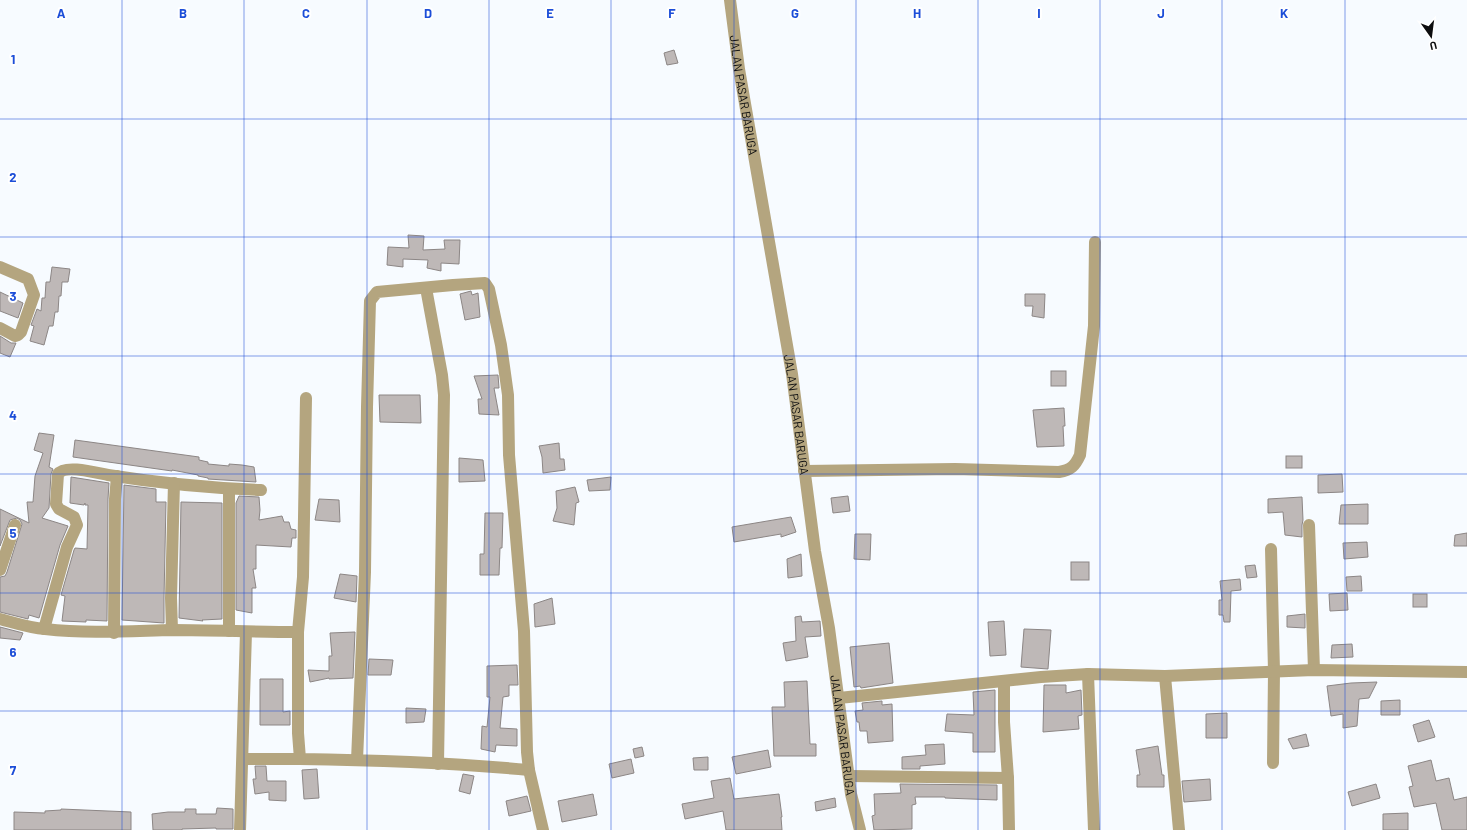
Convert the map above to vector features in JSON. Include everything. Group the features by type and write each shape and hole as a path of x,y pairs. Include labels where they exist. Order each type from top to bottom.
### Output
{"street":[{"name":"JALAN PASAR BARUGA","path":"730,0 752,152 774,265 792,374 815,551 829,628 850,776 851,794 860,830"},
{"path":"804,471 955,469 1059,472 1073,467 1080,455 1094,326 1095,242"},
{"path":"0,267 28,279 34,295 21,332 18,335 15,336 0,328"},
{"path":"357,760 365,572 370,301 377,292 485,283 489,290 501,345 508,395 509,455 524,631 529,770 543,830"},
{"path":"426,288 442,375 444,401 438,764"},
{"path":"300,759 298,733 298,632 303,576 306,398"},
{"path":"44,629 67,547 77,525 74,517 59,509 56,504 58,474 60,471 64,469 74,469 174,483 229,489 261,490"},
{"path":"114,633 115,499 117,476"},
{"path":"172,630 171,598 174,483"},
{"path":"229,489 229,630"},
{"path":"0,570 15,525"},
{"path":"1309,525 1314,670"},
{"path":"1271,549 1274,672 1273,763"},
{"path":"0,619 44,629 114,633 172,630 298,632"},
{"path":"240,830 246,632"},
{"path":"839,698 1088,674 1165,676 1314,670 1467,672"},
{"path":"1088,674 1094,830"},
{"path":"1165,676 1179,830"},
{"path":"1004,681 1004,722 1008,778 1009,830"},
{"path":"242,759 357,760 488,766 529,770"},
{"path":"850,776 1008,778"}],"building":[{"path":"674,50 678,63 667,65 664,53"},
{"path":"408,235 424,236 423,250 445,249 444,240 460,240 459,264 441,263 441,271 427,268 428,260 403,259 403,267 387,265 388,247 409,248"},
{"path":"52,267 70,269 68,282 62,282 58,312 55,312 53,326 49,326 44,345 30,341 34,326 31,325 37,309 41,311 42,298 45,298 46,282 50,282"},
{"path":"471,291 472,295 478,293 480,317 465,320 460,294"},
{"path":"0,292 23,303 18,318 0,311"},
{"path":"1025,294 1045,294 1044,318 1032,316 1033,306 1025,306"},
{"path":"0,336 11,343 16,343 10,357 0,353"},
{"path":"1051,371 1066,371 1066,386 1051,386"},
{"path":"498,375 499,388 494,388 499,415 479,414 478,399 482,399 474,376"},
{"path":"379,395 420,395 421,423 380,422"},
{"path":"1064,408 1064,446 1037,447 1033,410"},
{"path":"39,433 54,435 49,467 53,469 51,474 49,508 42,518 68,526 60,545 39,618 29,615 28,619 0,612 0,577 5,576 7,572 22,524 17,518 10,520 0,546 0,509 29,523 27,502 33,502 35,476 43,453 34,450"},
{"path":"75,440 199,457 199,460 208,462 208,464 229,466 229,464 254,467 256,482 208,479 198,475 172,470 73,457"},
{"path":"559,443 560,459 564,459 565,470 543,473 542,457 539,446"},
{"path":"1286,456 1302,456 1302,468 1286,468"},
{"path":"459,458 483,460 485,481 459,482"},
{"path":"1342,474 1343,492 1318,493 1318,475"},
{"path":"71,477 109,483 107,621 62,621 65,596 61,595 74,550 75,548 87,549 88,505 85,505 85,503 84,505 70,503"},
{"path":"611,477 610,490 589,491 587,480"},
{"path":"124,485 156,489 156,502 166,502 164,623 122,620"},
{"path":"575,487 579,502 576,503 574,525 553,521 557,508 556,491"},
{"path":"239,496 259,497 259,520 282,516 284,522 289,522 291,529 296,530 296,538 292,538 291,547 256,545 256,569 253,569 256,588 252,588 252,613 236,610 236,503"},
{"path":"848,496 850,511 833,513 831,498"},
{"path":"1302,497 1302,537 1285,535 1283,512 1268,513 1268,499"},
{"path":"319,499 339,500 340,522 315,520"},
{"path":"181,502 222,503 222,619 202,620 203,621 179,618"},
{"path":"1368,504 1368,524 1339,524 1341,505"},
{"path":"485,513 503,513 502,548 500,548 499,575 480,575 480,554 484,554"},
{"path":"791,517 796,532 781,537 781,534 734,542 732,527"},
{"path":"1467,533 1467,546 1454,546 1455,535"},
{"path":"855,534 871,534 870,560 854,559"},
{"path":"1367,542 1368,557 1344,559 1343,543"},
{"path":"801,554 802,576 788,578 787,559"},
{"path":"1071,562 1089,562 1089,580 1071,580"},
{"path":"1255,565 1257,577 1247,578 1245,566"},
{"path":"340,574 357,576 356,602 334,598"},
{"path":"1361,576 1362,591 1347,591 1346,577"},
{"path":"1240,579 1241,590 1231,591 1230,622 1224,622 1223,615 1219,615 1219,600 1222,600 1220,581"},
{"path":"1347,593 1348,610 1330,611 1329,594"},
{"path":"1413,594 1427,594 1427,607 1413,607"},
{"path":"552,598 555,624 535,627 534,604"},
{"path":"1305,614 1305,628 1287,627 1287,616"},
{"path":"801,616 802,622 820,621 821,636 805,637 808,657 786,661 783,643 796,641 795,617"},
{"path":"1004,621 1006,655 990,656 988,622"},
{"path":"0,627 23,633 20,640 0,638"},
{"path":"1024,629 1051,630 1048,669 1021,667"},
{"path":"355,632 353,678 329,678 310,682 308,670 329,671 329,656 332,656 330,633"},
{"path":"889,643 893,683 861,688 860,686 854,687 850,647"},
{"path":"1352,644 1353,657 1331,658 1332,645"},
{"path":"369,659 393,660 391,675 368,675"},
{"path":"517,665 518,685 509,685 509,696 503,697 500,728 517,729 517,746 496,745 495,752 481,749 482,726 487,727 490,697 487,697 487,666"},
{"path":"260,679 283,679 283,712 290,711 290,725 260,725"},
{"path":"807,681 810,744 816,744 816,756 774,756 772,707 785,707 784,682"},
{"path":"1377,682 1369,698 1359,699 1357,726 1343,728 1343,714 1331,716 1327,686"},
{"path":"1044,685 1066,685 1066,693 1081,690 1082,715 1078,716 1079,729 1043,732"},
{"path":"995,690 995,752 973,752 973,733 945,731 947,714 974,715 973,692"},
{"path":"1400,700 1400,715 1381,715 1381,701"},
{"path":"882,701 882,705 892,704 893,741 868,743 867,731 860,731 859,722 857,722 855,711 863,710 862,703"},
{"path":"406,708 426,709 424,722 406,723"},
{"path":"1227,713 1227,738 1206,738 1206,714"},
{"path":"1429,720 1435,737 1418,742 1413,725"},
{"path":"1306,734 1309,746 1293,749 1288,739"},
{"path":"944,744 945,764 920,766 920,769 902,769 902,757 926,755 925,745"},
{"path":"1158,746 1162,775 1164,775 1164,787 1137,787 1137,775 1140,775 1136,750"},
{"path":"642,747 644,756 635,758 633,749"},
{"path":"768,750 771,767 736,774 732,757"},
{"path":"708,757 708,770 694,770 693,758"},
{"path":"631,759 634,773 612,778 609,764"},
{"path":"1431,760 1436,781 1449,778 1454,800 1467,797 1467,830 1442,830 1436,803 1414,807 1409,787 1413,786 1408,766"},
{"path":"255,766 266,766 267,781 286,781 286,801 269,800 269,792 255,794 253,779 256,779"},
{"path":"317,769 319,798 304,799 302,770"},
{"path":"463,774 474,776 470,794 459,791"},
{"path":"730,778 734,799 779,794 782,830 726,830 723,811 685,819 682,804 714,798 711,781"},
{"path":"1210,779 1211,800 1184,802 1182,781"},
{"path":"900,784 997,785 997,800 915,797 916,804 912,805 912,829 874,830 872,816 875,815 874,794 901,793"},
{"path":"1376,784 1380,798 1352,806 1348,792"},
{"path":"593,794 597,815 562,822 558,801"},
{"path":"527,796 531,811 509,816 506,801"},
{"path":"835,798 836,807 816,811 815,802"},
{"path":"217,808 233,809 233,829 216,828 153,830 152,814 185,812 185,809 196,809 196,814 216,814"},
{"path":"61,809 131,812 131,830 14,830 14,812 45,813 45,811"},
{"path":"1408,813 1408,830 1383,830 1383,814"}]}
